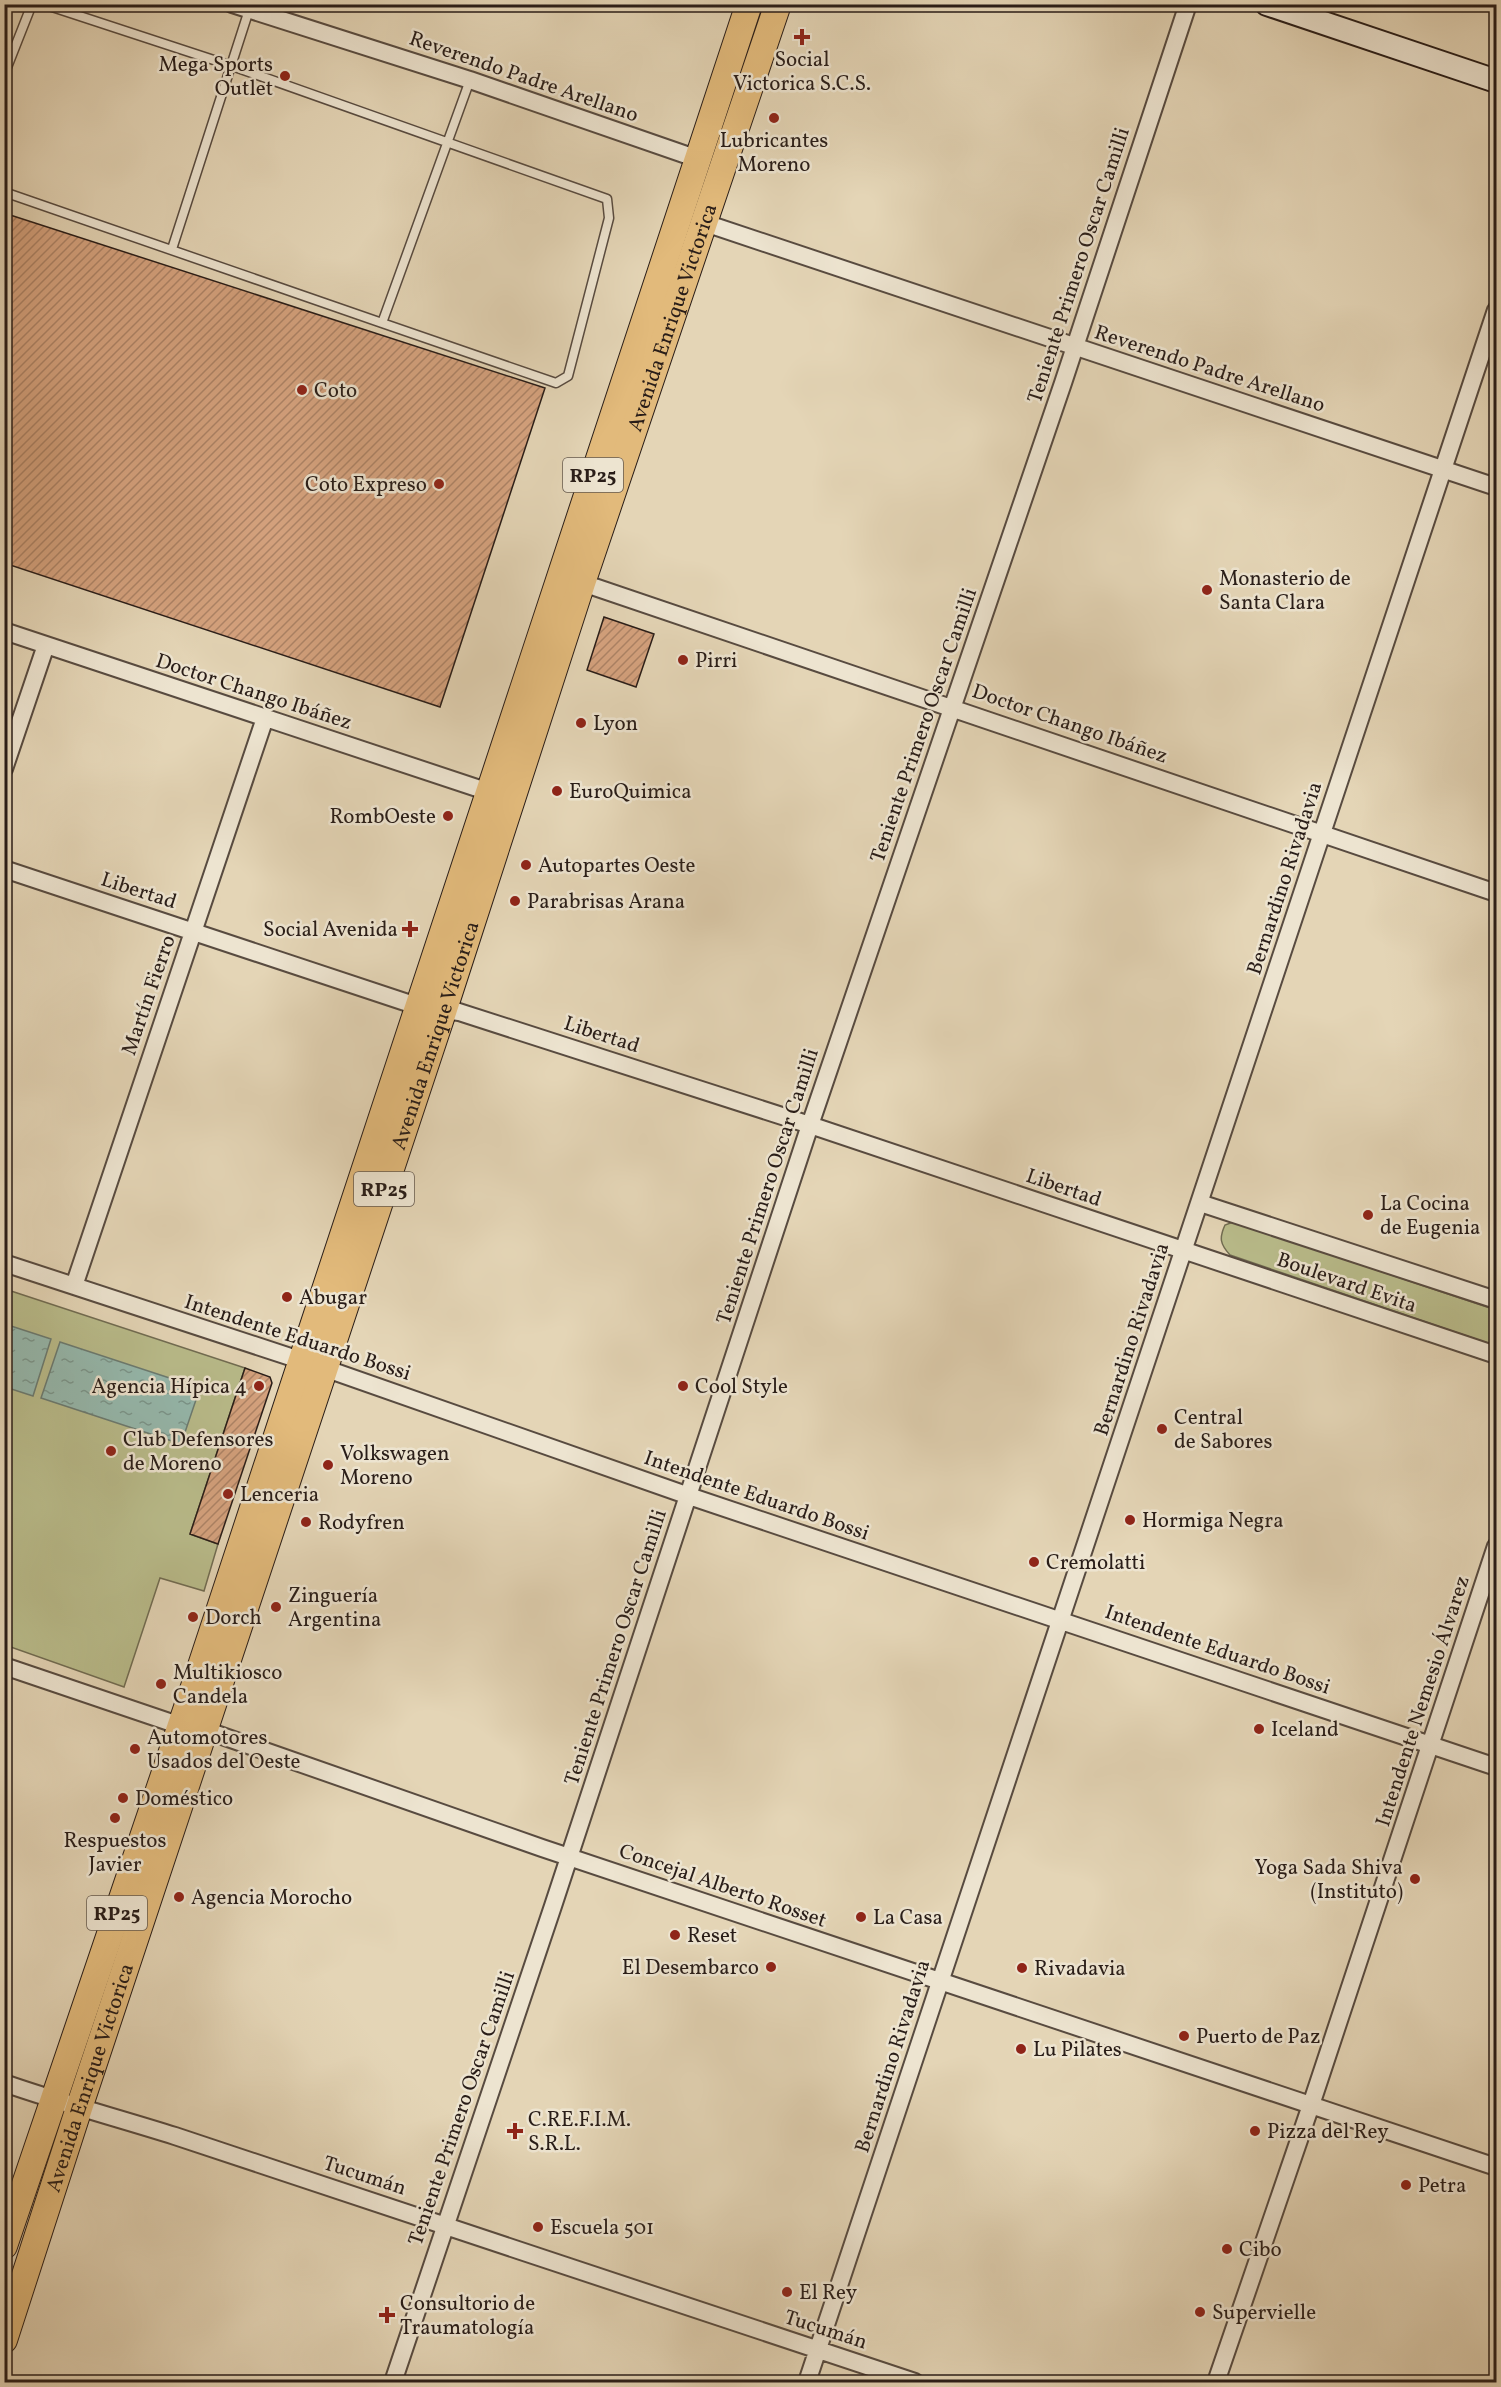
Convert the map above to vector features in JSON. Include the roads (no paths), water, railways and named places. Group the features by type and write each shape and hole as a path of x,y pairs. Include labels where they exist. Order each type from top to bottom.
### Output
{"main road":[{"name":"Avenida Enrique Victorica","path":"4,2340 80,2105 193,1728 432,1008 571,578 698,159 749,4"},
{"name":"Avenida Enrique Victorica","path":"432,1008 489,792 705,223 778,4"},
{"name":"Avenida Enrique Victorica","path":"4,2246 53,2100 193,1728"}],"street":[{"name":"Reverendo Padre Arellano","path":"232,4 250,7 470,80 698,159"},
{"name":"Teniente Primero Oscar Camilli","path":"393,2382 689,1496 810,1125 953,707 1188,4"},
{"path":"1267,4 1497,81"},
{"name":"Reverendo Padre Arellano","path":"705,223 1497,487"},
{"name":"Bernardino Rivadavia","path":"807,2382 1497,309"},
{"name":"Doctor Chango Ibáñez","path":"571,578 1497,893"},
{"name":"Doctor Chango Ibáñez","path":"4,632 489,792"},
{"path":"4,769 46,645"},
{"name":"Martín Fierro","path":"74,1286 265,718"},
{"name":"Libertad","path":"4,869 432,1008 459,1012 810,1125 1184,1251"},
{"name":"Boulevard Evita","path":"1200,1203 1497,1300"},
{"name":"Boulevard Evita","path":"1184,1251 1497,1355"},
{"name":"Intendente Eduardo Bossi","path":"4,1263 312,1365 689,1496 1497,1767"},
{"name":"Intendente Nemesio Álvarez","path":"1216,2382 1497,1546"},
{"name":"Concejal Alberto Rosset","path":"4,1666 1497,2168"},
{"name":"Tucumán","path":"4,2083 53,2100 80,2105 915,2382"}],"lane":[{"path":"4,75 32,4"},
{"path":"4,192 556,383 568,376 609,219 607,199 232,66 43,4"},
{"path":"172,249 250,7"},
{"path":"382,323 470,80"}],"water":[{"path":"11,1326 51,1339 33,1396 5,1387 5,1348"},
{"path":"60,1342 200,1388 181,1444 41,1398"}],"place":[{"name":"Social Victorica S.C.S.","path":"802,37"},
{"name":"Mega Sports Outlet","path":"285,76"},
{"name":"Lubricantes Moreno","path":"774,118"},
{"name":"Coto","path":"302,390"},
{"name":"Coto Expreso","path":"439,484"},
{"name":"Monasterio de Santa Clara","path":"1207,590"},
{"name":"Pirri","path":"683,660"},
{"name":"Lyon","path":"581,723"},
{"name":"EuroQuimica","path":"557,791"},
{"name":"RombOeste","path":"448,816"},
{"name":"Autopartes Oeste","path":"526,865"},
{"name":"Parabrisas Arana","path":"515,901"},
{"name":"Social Avenida","path":"410,929"},
{"name":"La Cocina de Eugenia","path":"1368,1215"},
{"name":"Abugar","path":"287,1297"},
{"name":"Agencia Hípica 4","path":"259,1386"},
{"name":"Cool Style","path":"683,1386"},
{"name":"Central de Sabores","path":"1162,1429"},
{"name":"Club Defensores de Moreno","path":"111,1451"},
{"name":"Volkswagen Moreno","path":"328,1465"},
{"name":"Lenceria","path":"228,1494"},
{"name":"Hormiga Negra","path":"1130,1520"},
{"name":"Rodyfren","path":"306,1522"},
{"name":"Cremolatti","path":"1034,1562"},
{"name":"Zinguería Argentina","path":"276,1607"},
{"name":"Dorch","path":"193,1617"},
{"name":"Multikiosco Candela","path":"161,1684"},
{"name":"Iceland","path":"1259,1729"},
{"name":"Automotores Usados del Oeste","path":"135,1749"},
{"name":"Doméstico","path":"123,1798"},
{"name":"Respuestos Javier","path":"115,1818"},
{"name":"Yoga Sada Shiva (Instituto)","path":"1415,1879"},
{"name":"Agencia Morocho","path":"179,1897"},
{"name":"La Casa","path":"861,1917"},
{"name":"Reset","path":"675,1935"},
{"name":"El Desembarco","path":"771,1967"},
{"name":"Rivadavia","path":"1022,1968"},
{"name":"Puerto de Paz","path":"1184,2036"},
{"name":"Lu Pilates","path":"1021,2049"},
{"name":"C.RE.F.I.M. S.R.L.","path":"515,2131"},
{"name":"Pizza del Rey","path":"1255,2131"},
{"name":"Petra","path":"1406,2185"},
{"name":"Escuela 501","path":"538,2227"},
{"name":"Cibo","path":"1227,2249"},
{"name":"El Rey","path":"787,2292"},
{"name":"Supervielle","path":"1200,2312"},
{"name":"Consultorio de Traumatología","path":"387,2315"}]}
